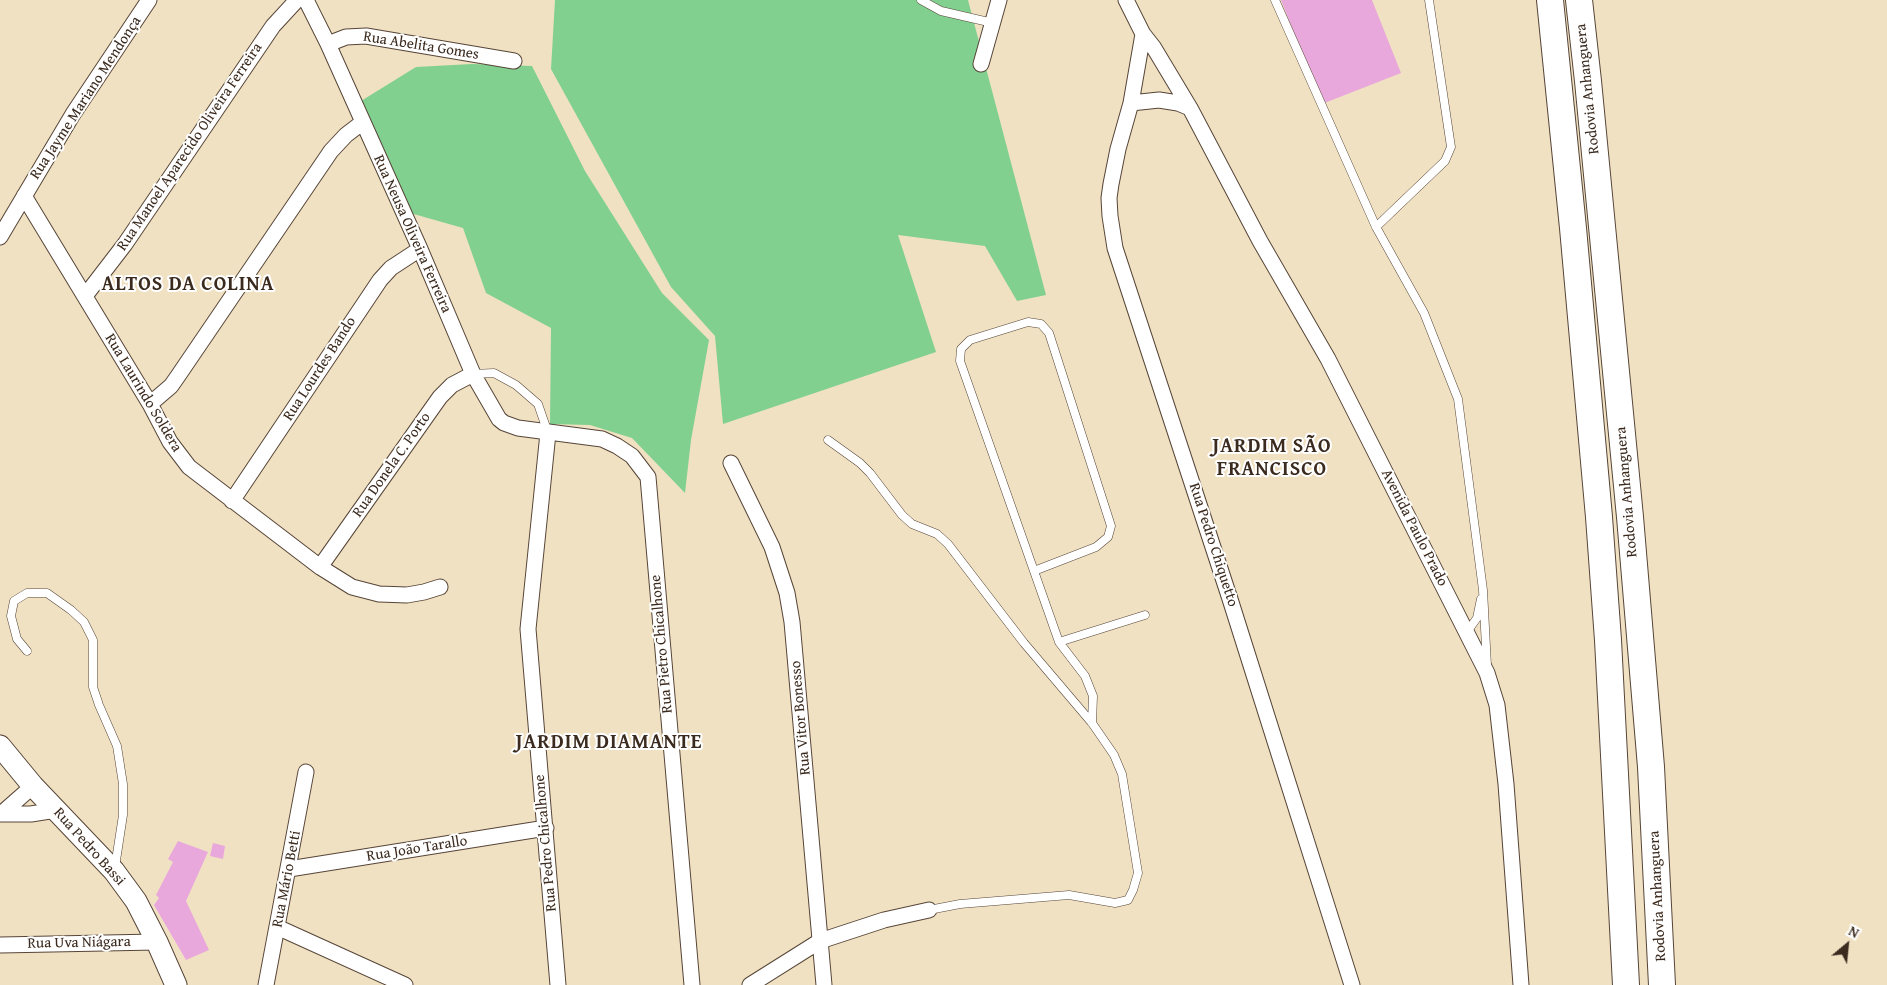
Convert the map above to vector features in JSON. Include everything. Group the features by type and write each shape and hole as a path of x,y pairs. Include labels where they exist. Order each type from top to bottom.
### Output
{"highway":[{"name":"Rodovia Anhanguera","path":"1550,0 1574,228 1599,517 1608,640 1626,985"},
{"name":"Rodovia Anhanguera","path":"1578,0 1631,527 1651,767 1662,985"}],"street":[{"name":"Rua Jayme Mariano Mendonça","path":"0,237 73,114 150,0"},
{"name":"Rua Manoel Aparecido Oliveira Ferreira","path":"86,296 125,244 274,26 297,0"},
{"name":"Rua Neusa Oliveira Ferreira","path":"306,0 328,44 420,249 473,374 494,412 504,423 518,428 548,432"},
{"path":"981,64 999,0"},
{"name":"Avenida Paulo Prado","path":"1126,0 1143,34 1190,108 1260,241 1328,359 1487,673 1497,705 1506,784 1521,985"},
{"name":"Rua Pedro Chiquetto","path":"1143,34 1131,103 1118,149 1109,198 1116,248 1230,599 1352,985"},
{"name":"Rua Abelita Gomes","path":"328,44 346,37 366,36 514,61"},
{"path":"1138,66 1148,61 1167,69"},
{"path":"1131,103 1159,100 1178,103 1190,108"},
{"path":"150,404 171,386 331,151 346,135 363,122"},
{"name":"Rua Laurindo Soldera","path":"24,196 86,296 150,404 170,442 190,468 320,567 352,587 373,593 407,595 440,587"},
{"name":"Rua Lourdes Bando","path":"232,501 380,280 391,268 420,249"},
{"name":"Rua Donela C. Porto","path":"320,567 440,398 452,385 473,374"},
{"name":"Rua Pedro Chicalhone","path":"548,432 528,629 558,985"},
{"name":"Rua Pietro Chicalhone","path":"548,432 602,439 610,442 632,456 648,477 692,985"},
{"name":"Rua Vitor Bonesso","path":"731,463 772,547 787,593 793,631 824,985"},
{"name":"Rua Pedro Bassi","path":"0,746 34,786 114,871 136,901 176,985"},
{"name":"Rua Mário Betti","path":"266,985 306,772"},
{"path":"1,814 34,786"},
{"path":"1,814 30,814 56,810"},
{"name":"Rua João Tarallo","path":"289,868 546,828"},
{"path":"750,985 820,941 884,920 929,910"},
{"path":"278,927 405,985"},
{"name":"Rua Uva Niágara","path":"0,945 157,942"}],"lane":[{"path":"921,0 941,11 993,23"},
{"path":"1275,0 1376,227 1424,313 1458,399 1483,590 1487,673"},
{"path":"1376,227 1445,161 1451,147 1430,0"},
{"path":"1034,571 1096,547 1108,537 1111,526 1048,333 1041,324 1028,322 970,340 961,349 960,362 1059,642 1085,676 1092,696 1092,723"},
{"path":"473,374 494,373 516,385 538,404 548,432"},
{"path":"828,440 870,473 902,515 912,524 937,534 948,544 1024,643 1092,723 1114,755 1122,774 1138,873 1128,900 1115,903 1068,895 960,904 929,910"},
{"path":"1467,632 1476,618 1483,590"},
{"path":"26,651 17,639 11,616 14,602 27,593 47,593 71,610 84,622 93,640 93,687 117,746 123,784 123,815 114,871"},
{"path":"1059,642 1146,615"}],"green space":[{"path":"555,0 968,0 1046,295 1017,301 985,246 898,235 936,352 723,424 715,336 671,287 551,69"},
{"path":"472,64 532,66 585,171 662,293 709,340 691,440 685,493 632,438 590,425 550,424 551,328 486,293 463,228 403,211 361,101 416,67"}],"building":[{"path":"1281,0 1372,0 1401,73 1322,104"},
{"path":"178,841 208,852 186,901 209,950 186,960 154,905 159,898 156,895 173,862 168,859"},
{"path":"213,843 225,846 223,859 210,856"}],"district":[{"name":"ALTOS DA COLINA","path":"188,285"},
{"name":"JARDIM SÃO FRANCISCO","path":"1272,458"},
{"name":"JARDIM DIAMANTE","path":"609,743"}]}
